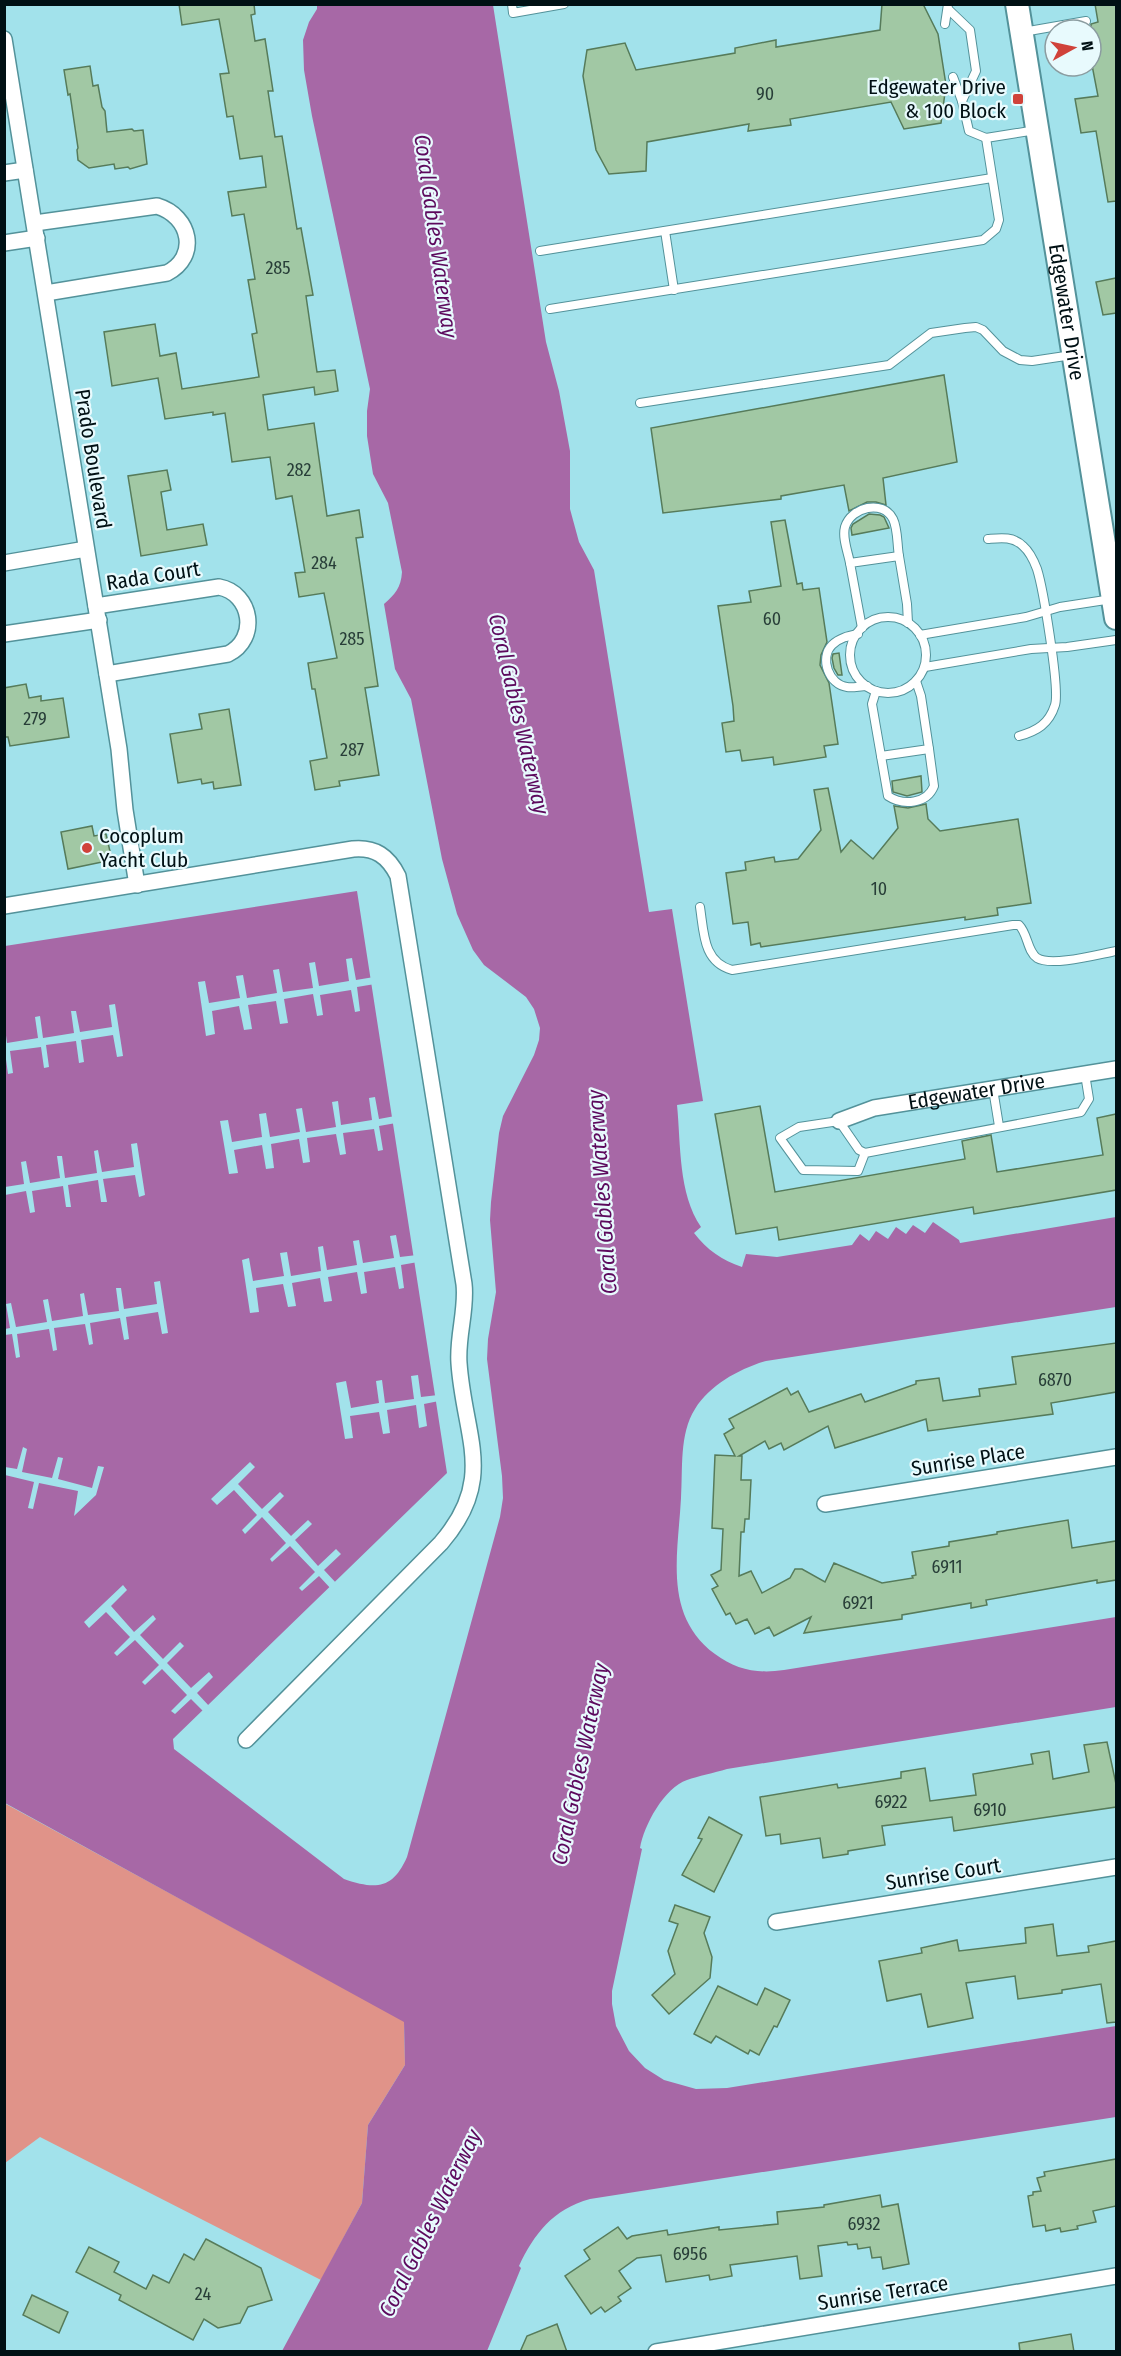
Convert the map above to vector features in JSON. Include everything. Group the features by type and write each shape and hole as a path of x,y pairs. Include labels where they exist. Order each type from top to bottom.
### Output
{"street":[{"name":"Edgewater Drive","path":"1017,4 1115,608"},
{"name":"Prado Boulevard","path":"4,39 119,749 124,810 137,885"},
{"path":"4,173 25,170"},
{"path":"4,243 36,230 157,206 174,213 180,219 186,234 183,258 174,269 167,273 46,293"},
{"path":"4,563 86,549"},
{"name":"Rada Court","path":"4,634 219,587 237,594 246,607 248,625 244,640 228,654 107,674"},
{"path":"4,906 364,848 386,856 392,864 401,888 464,1284 459,1348 474,1458 472,1485 469,1501 461,1517 441,1543 246,1740"},
{"name":"Edgewater Drive","path":"839,1121 874,1108 1116,1069"},
{"name":"Sunrise Place","path":"825,1504 1116,1457"},
{"name":"Sunrise Court","path":"776,1922 1116,1867"},
{"name":"Sunrise Terrace","path":"656,2352 1116,2276"}],"lane":[{"path":"512,4 513,13 564,4"},
{"path":"945,24 949,7"},
{"path":"949,7 970,30 976,71 962,101"},
{"path":"1022,32 1043,28"},
{"path":"953,78 962,101 969,131 986,138 1037,130"},
{"path":"550,309 983,240 996,229 999,220 986,138"},
{"path":"540,251 992,178"},
{"path":"665,231 674,290"},
{"path":"640,403 890,365 931,333 965,328 976,327 983,330 1002,351 1020,360 1032,361 1074,354"},
{"path":"867,686 846,687 838,684 832,678 826,665 826,657 833,644 860,631 872,621 897,618 908,623 920,635 926,654 924,667 916,681 905,690 896,693 876,691 859,679 851,661 851,650 860,631 845,541 846,524 855,513 871,507 879,508 891,516 896,528 908,623"},
{"path":"988,539 1007,538 1016,541 1028,551 1037,570 1057,691 1056,702 1047,721 1040,728 1019,736"},
{"path":"850,563 899,556"},
{"path":"920,635 1060,607 1115,608"},
{"path":"924,667 1116,640"},
{"path":"876,691 872,704 888,796 897,802 912,802 926,796 934,786 921,696 916,681"},
{"path":"881,756 929,749"},
{"path":"700,907 710,956 716,963 732,970 1013,925 1020,925 1024,930 1032,951 1038,958 1052,962 1116,951"},
{"path":"865,1153 858,1171 803,1170 780,1138 799,1127 839,1121 859,1150 865,1153 1081,1112 1089,1099 1085,1074"},
{"path":"993,1089 999,1126"}],"shaded area":[{"path":"4,1803 404,2021 405,2065 368,2125 362,2203 321,2280 40,2137 5,2163"}],"water":[{"name":"Coral Gables Waterway","path":"317,5 493,5 546,342 559,391 570,451 570,509 579,542 594,570 649,912 672,909 703,1101 677,1105 684,1184 701,1227 694,1233 715,1254 742,1267 746,1254 777,1257 852,1245 860,1234 869,1241 876,1231 888,1239 896,1227 906,1234 913,1225 925,1233 933,1222 960,1243 1116,1217 1116,1307 766,1361 746,1368 717,1385 701,1400 686,1429 677,1583 687,1621 698,1638 715,1654 731,1664 756,1671 784,1670 1116,1617 1116,1707 727,1769 679,1784 656,1808 642,1839 640,1848 642,1849 612,1991 612,2004 616,2026 629,2051 645,2068 664,2080 696,2089 727,2088 1116,2026 1116,2117 590,2199 577,2203 555,2216 531,2243 519,2266 521,2268 487,2351 282,2351 362,2203 368,2125 405,2065 404,2022 5,1803 5,946 357,891 447,1473 173,1739 174,1749 344,1879 365,1885 382,1884 389,1881 402,1868 407,1857 500,1517 503,1498 502,1476 487,1359 496,1292 490,1220 491,1202 503,1116 534,1055 540,1028 534,1009 526,997 484,965 473,950 457,914 442,859 411,699 395,669 384,604 397,590 402,572 388,503 373,474 367,436 370,389 304,70 303,40"}],"pier":[{"path":"352,958 356,980 374,977 375,984 357,987 360,1011 355,1012 351,990 320,995 323,1015 317,1016 313,994 284,999 288,1023 280,1024 276,1001 248,1005 252,1029 244,1030 239,1006 212,1011 215,1034 206,1036 198,982 205,981 209,1003 240,998 236,976 243,975 247,998 277,993 273,970 279,969 283,992 313,988 309,963 315,962 319,986 349,981 346,959"},
{"path":"115,1004 123,1056 117,1057 113,1035 81,1040 84,1062 79,1063 76,1041 46,1045 49,1067 44,1068 41,1047 10,1051 13,1073 8,1074 5,1028 7,1043 38,1038 35,1017 40,1016 43,1038 74,1033 71,1011 76,1011 80,1032 112,1027 109,1005"},
{"path":"375,1097 379,1119 395,1116 396,1123 379,1126 383,1150 378,1151 374,1129 343,1133 346,1154 340,1155 336,1134 307,1138 310,1162 303,1163 299,1139 271,1144 274,1168 266,1169 262,1145 234,1150 238,1173 229,1174 220,1121 228,1120 232,1142 262,1137 259,1114 266,1113 270,1137 300,1132 296,1109 302,1108 306,1132 336,1127 332,1102 338,1101 341,1125 372,1120 369,1098"},
{"path":"137,1143 145,1195 139,1197 135,1175 103,1179 107,1202 101,1202 98,1180 68,1185 71,1207 66,1207 63,1186 32,1191 35,1212 30,1213 26,1191 5,1195 5,1187 24,1184 21,1162 26,1161 30,1183 60,1178 57,1156 62,1156 65,1178 97,1173 94,1151 98,1150 102,1172 134,1167 131,1144"},
{"path":"396,1235 400,1257 417,1255 418,1262 401,1265 404,1288 399,1289 395,1267 364,1272 367,1293 361,1294 357,1272 328,1277 332,1301 324,1302 320,1278 292,1283 296,1306 288,1307 283,1284 256,1288 259,1312 250,1313 242,1260 249,1258 253,1281 284,1276 280,1253 287,1252 291,1276 321,1271 318,1247 323,1246 327,1270 357,1265 353,1241 359,1240 363,1263 394,1258 390,1236"},
{"path":"160,1281 168,1333 162,1334 158,1312 126,1317 129,1339 124,1340 120,1318 90,1323 93,1344 89,1345 85,1324 54,1328 57,1350 53,1351 49,1329 17,1334 20,1357 16,1358 12,1334 5,1335 5,1329 10,1328 6,1304 11,1303 16,1327 47,1322 43,1300 48,1299 52,1321 83,1316 80,1294 84,1293 88,1315 119,1311 116,1288 121,1288 124,1309 157,1304 154,1282"},
{"path":"418,1375 421,1397 438,1395 439,1401 424,1404 427,1426 419,1428 416,1405 387,1410 390,1433 383,1434 379,1412 350,1416 353,1438 345,1439 336,1383 346,1381 351,1408 379,1403 376,1381 382,1380 385,1403 414,1399 411,1376"},
{"path":"23,1447 27,1449 22,1472 52,1478 58,1457 63,1458 58,1479 92,1488 98,1466 104,1467 96,1495 74,1516 78,1491 39,1483 33,1509 28,1508 34,1482 5,1475 5,1467 17,1469"},
{"path":"250,1462 255,1467 238,1484 262,1509 280,1492 284,1496 268,1512 291,1536 308,1520 312,1524 295,1540 318,1566 336,1549 341,1554 324,1570 337,1584 332,1590 319,1576 302,1591 299,1588 315,1572 290,1546 272,1562 270,1559 286,1543 262,1517 245,1534 242,1530 257,1515 234,1490 217,1505 211,1499"},
{"path":"123,1585 127,1590 111,1606 134,1632 153,1615 156,1619 140,1635 163,1659 180,1642 184,1646 167,1663 191,1688 209,1672 213,1677 197,1693 210,1707 205,1713 191,1699 175,1714 171,1711 187,1695 162,1669 145,1685 142,1682 159,1665 135,1640 117,1656 114,1653 130,1637 106,1612 89,1628 84,1622"}],"building":[{"path":"179,4 254,4 255,14 251,15 255,41 265,39 273,91 268,91 275,137 282,136 297,229 301,228 313,295 306,296 317,372 335,370 338,391 315,395 314,387 263,395 268,430 314,423 327,516 359,510 363,537 356,538 378,686 365,688 379,775 339,781 340,786 315,790 310,761 327,758 308,663 337,658 324,593 299,597 295,573 305,572 292,496 276,499 270,457 232,462 225,413 213,415 213,412 165,419 158,378 112,386 104,332 155,324 160,356 176,353 182,389 259,377 252,334 257,333 248,280 255,279 244,214 232,216 228,192 266,187 262,156 240,159 233,116 227,117 220,74 229,73 219,19 182,25"},
{"path":"882,4 923,4 938,34 946,85 941,123 904,129 891,102 790,119 791,125 748,131 749,124 647,142 646,171 609,174 596,150 583,76 587,50 625,43 636,70 735,53 735,48 776,40 776,47 880,30"},
{"path":"1095,4 1116,4 1116,201 1108,202 1096,131 1081,133 1075,99 1098,96 1094,78 1103,78 1103,18 1097,18"},
{"path":"90,66 93,86 98,85 102,107 105,111 107,132 143,130 147,164 130,169 128,167 115,169 114,164 89,168 78,160 70,94 68,95 64,70"},
{"path":"1116,278 1116,313 1103,315 1096,282"},
{"path":"944,375 957,462 883,478 886,505 867,502 849,511 844,485 781,496 781,499 663,513 651,428"},
{"path":"167,470 171,490 161,492 167,530 203,524 207,545 141,556 128,476"},
{"path":"869,514 884,517 889,528 852,535 853,524"},
{"path":"785,520 797,584 802,583 803,590 819,588 827,642 821,655 820,665 829,683 838,744 824,746 826,757 774,765 773,757 742,761 740,750 726,752 722,723 734,721 718,606 751,602 749,591 781,586 771,522"},
{"path":"839,653 842,675 838,675 832,658 833,654"},
{"path":"26,684 29,698 41,696 41,701 63,698 69,737 10,746 8,737 4,737 4,688"},
{"path":"229,709 241,785 214,789 213,782 202,784 201,779 178,783 170,734 202,729 199,714"},
{"path":"921,776 922,792 907,796 893,792 892,781"},
{"path":"828,788 841,852 851,840 873,859 898,828 894,806 908,808 926,804 928,819 940,831 1018,819 1031,903 997,908 998,915 965,920 965,917 761,947 760,943 751,945 748,922 733,924 726,873 746,870 745,862 774,857 775,862 798,859 821,830 814,790"},
{"name":"Cocoplum Yacht Club","path":"92,826 94,836 106,834 112,860 68,869 61,832"},
{"path":"760,1106 775,1192 965,1159 962,1141 991,1135 997,1172 1103,1155 1097,1118 1116,1114 1116,1190 974,1214 973,1207 779,1240 777,1227 736,1234 715,1114"},
{"path":"1116,1343 1116,1392 1051,1403 1053,1414 928,1431 926,1419 835,1448 828,1426 784,1450 781,1443 769,1449 765,1441 739,1456 742,1456 741,1480 751,1480 749,1519 745,1519 744,1532 741,1532 739,1576 751,1571 762,1593 790,1578 795,1569 802,1569 825,1582 834,1563 882,1583 913,1578 912,1576 916,1575 912,1552 949,1546 949,1542 997,1534 997,1532 1068,1520 1072,1548 1116,1541 1116,1580 1097,1583 1097,1580 986,1600 987,1605 971,1608 971,1603 902,1615 902,1619 804,1633 811,1617 774,1636 769,1627 755,1634 747,1619 736,1624 730,1613 726,1615 712,1589 718,1586 711,1575 721,1570 723,1529 712,1528 715,1455 735,1456 724,1434 734,1428 729,1419 787,1388 791,1395 798,1391 809,1412 861,1394 865,1402 916,1384 916,1381 939,1378 943,1401 980,1396 979,1389 1016,1384 1012,1357"},
{"path":"1107,1742 1116,1784 1116,1807 954,1831 952,1817 882,1826 885,1845 823,1858 820,1838 781,1844 780,1834 766,1836 760,1797 837,1784 838,1788 901,1778 901,1772 925,1768 930,1801 976,1795 973,1774 1033,1764 1031,1754 1049,1751 1053,1779 1089,1772 1084,1745"},
{"path":"709,1817 742,1835 714,1892 682,1875 702,1839 698,1838"},
{"path":"675,1905 710,1917 704,1933 712,1957 710,1978 669,2014 652,1995 675,1974 668,1951 678,1924 669,1921"},
{"path":"1053,1924 1057,1956 1089,1952 1088,1946 1116,1941 1116,2022 1107,2023 1101,1984 1062,1990 1062,1993 1018,1999 1015,1976 966,1983 973,2018 928,2027 921,1994 887,2001 879,1961 922,1953 921,1948 957,1940 959,1951 1026,1943 1025,1928"},
{"path":"718,1986 757,2005 765,1988 790,2000 777,2027 774,2026 759,2055 750,2050 748,2054 716,2036 711,2043 694,2034"},
{"path":"1116,2159 1116,2206 1093,2211 1096,2222 1077,2226 1078,2229 1061,2232 1060,2228 1046,2231 1045,2225 1033,2227 1028,2196 1033,2195 1033,2192 1041,2191 1037,2178 1045,2176 1044,2172"},
{"path":"880,2195 882,2207 898,2204 909,2264 883,2269 881,2257 872,2258 870,2247 858,2249 857,2244 848,2245 847,2242 818,2246 822,2276 800,2279 797,2256 730,2265 732,2276 710,2280 709,2275 666,2282 661,2255 637,2258 619,2271 631,2288 618,2297 621,2301 605,2312 601,2307 591,2314 565,2276 590,2259 584,2250 618,2227 627,2239 632,2236 667,2230 668,2235 719,2227 719,2230 778,2224 777,2212 824,2207 824,2205"},
{"path":"206,2239 261,2268 272,2300 248,2307 240,2323 218,2328 204,2319 193,2340 119,2300 121,2295 76,2272 89,2247 119,2262 114,2272 146,2289 153,2275 169,2283 184,2254 194,2260"},
{"path":"32,2295 68,2312 59,2333 23,2315"},
{"path":"557,2324 567,2352 520,2352 527,2336"},
{"path":"1071,2334 1074,2352 1020,2352 1019,2343"}],"place":[{"name":"Edgewater Drive & 100 Block","path":"1018,99"},
{"name":"Cocoplum Yacht Club","path":"87,848"}]}
